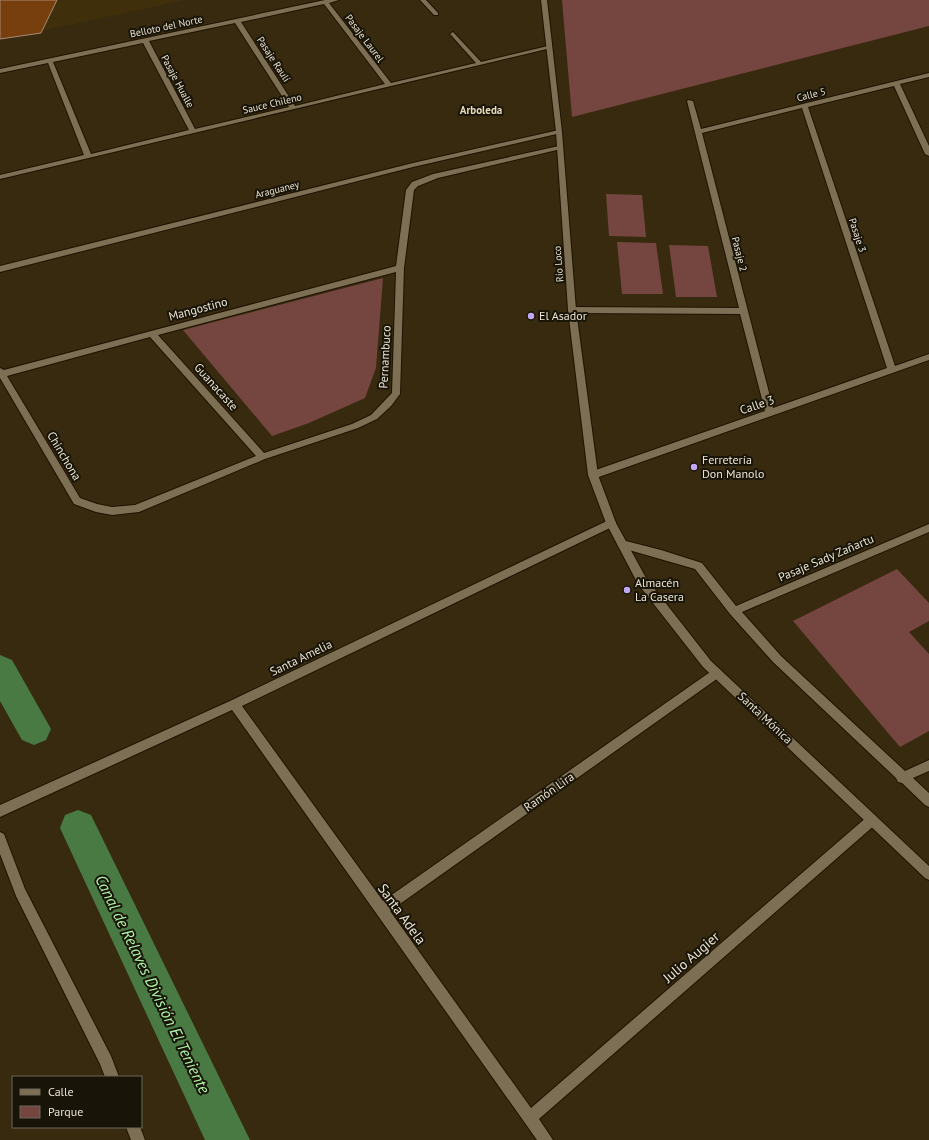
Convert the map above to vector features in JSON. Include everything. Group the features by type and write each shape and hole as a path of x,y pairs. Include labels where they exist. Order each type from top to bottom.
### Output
{"street":[{"name":"Belloto del Norte","path":"0,71 336,0"},
{"path":"423,0 436,14"},
{"name":"Río Loco","path":"544,0 548,48 559,132 572,310 593,475 611,523"},
{"name":"Pasaje Laurel","path":"325,2 389,85"},
{"name":"Pasaje Raulí","path":"237,21 293,108"},
{"path":"453,34 480,64"},
{"name":"Pasaje Hualle","path":"145,40 193,132"},
{"name":"Sauce Chileno","path":"0,177 548,48"},
{"path":"50,61 88,156"},
{"name":"Calle 5","path":"698,132 929,75"},
{"path":"896,83 929,154"},
{"name":"Pasaje 2","path":"690,100 770,413"},
{"name":"Pasaje 3","path":"804,106 892,370"},
{"name":"Araguaney","path":"0,269 413,165 559,132"},
{"name":"Pernambuco","path":"136,509 262,456 355,426 374,416 388,404 396,394 400,268 410,190 415,184 436,176 559,148"},
{"name":"Mangostino","path":"1,373 400,268"},
{"path":"572,310 744,311"},
{"name":"Guanacaste","path":"152,334 262,456"},
{"name":"Calle 3","path":"593,475 929,357"},
{"name":"Chinchona","path":"1,373 77,501 96,508 112,511 136,509"},
{"name":"Santa Mónica","path":"611,523 642,581 707,664 929,874"},
{"name":"Santa Amelia","path":"0,810 234,704 611,523"},
{"name":"Pasaje Sady Zañartu","path":"734,611 929,528"},
{"path":"622,544 661,554 698,566 734,611 777,659 902,778 929,801"},
{"name":"Ramón Lira","path":"381,910 717,673"},
{"name":"Santa Adela","path":"234,704 546,1140"},
{"path":"902,778 929,765"},
{"name":"Julio Augier","path":"530,1118 872,820"},
{"path":"0,838 20,892 106,1061 112,1076"},
{"path":"132,1128 138,1140"}],"shaded area":[{"path":"0,0 185,0 0,40"}],"green space":[{"path":"562,0 929,0 929,26 572,117"},
{"path":"606,194 642,195 646,237 609,236"},
{"path":"617,242 656,243 663,294 622,294"},
{"path":"669,245 708,246 717,297 676,297"},
{"path":"383,278 376,368 365,398 309,423 272,436 183,330"},
{"path":"897,569 929,603 929,621 909,632 929,654 929,731 900,747 793,621"}],"building":[{"path":"0,0 57,0 41,33 0,39"}],"waterway":[{"name":"Canal de Relaves División El Teniente","path":"0,670 34,729"},
{"name":"Canal de Relaves División El Teniente","path":"78,828 228,1140"}],"place":[{"name":"El Asador","path":"531,316"},
{"name":"Ferretería Don Manolo","path":"694,467"},
{"name":"Almacén La Casera","path":"627,590"}],"district":[{"name":"Arboleda","path":"481,110"}]}
